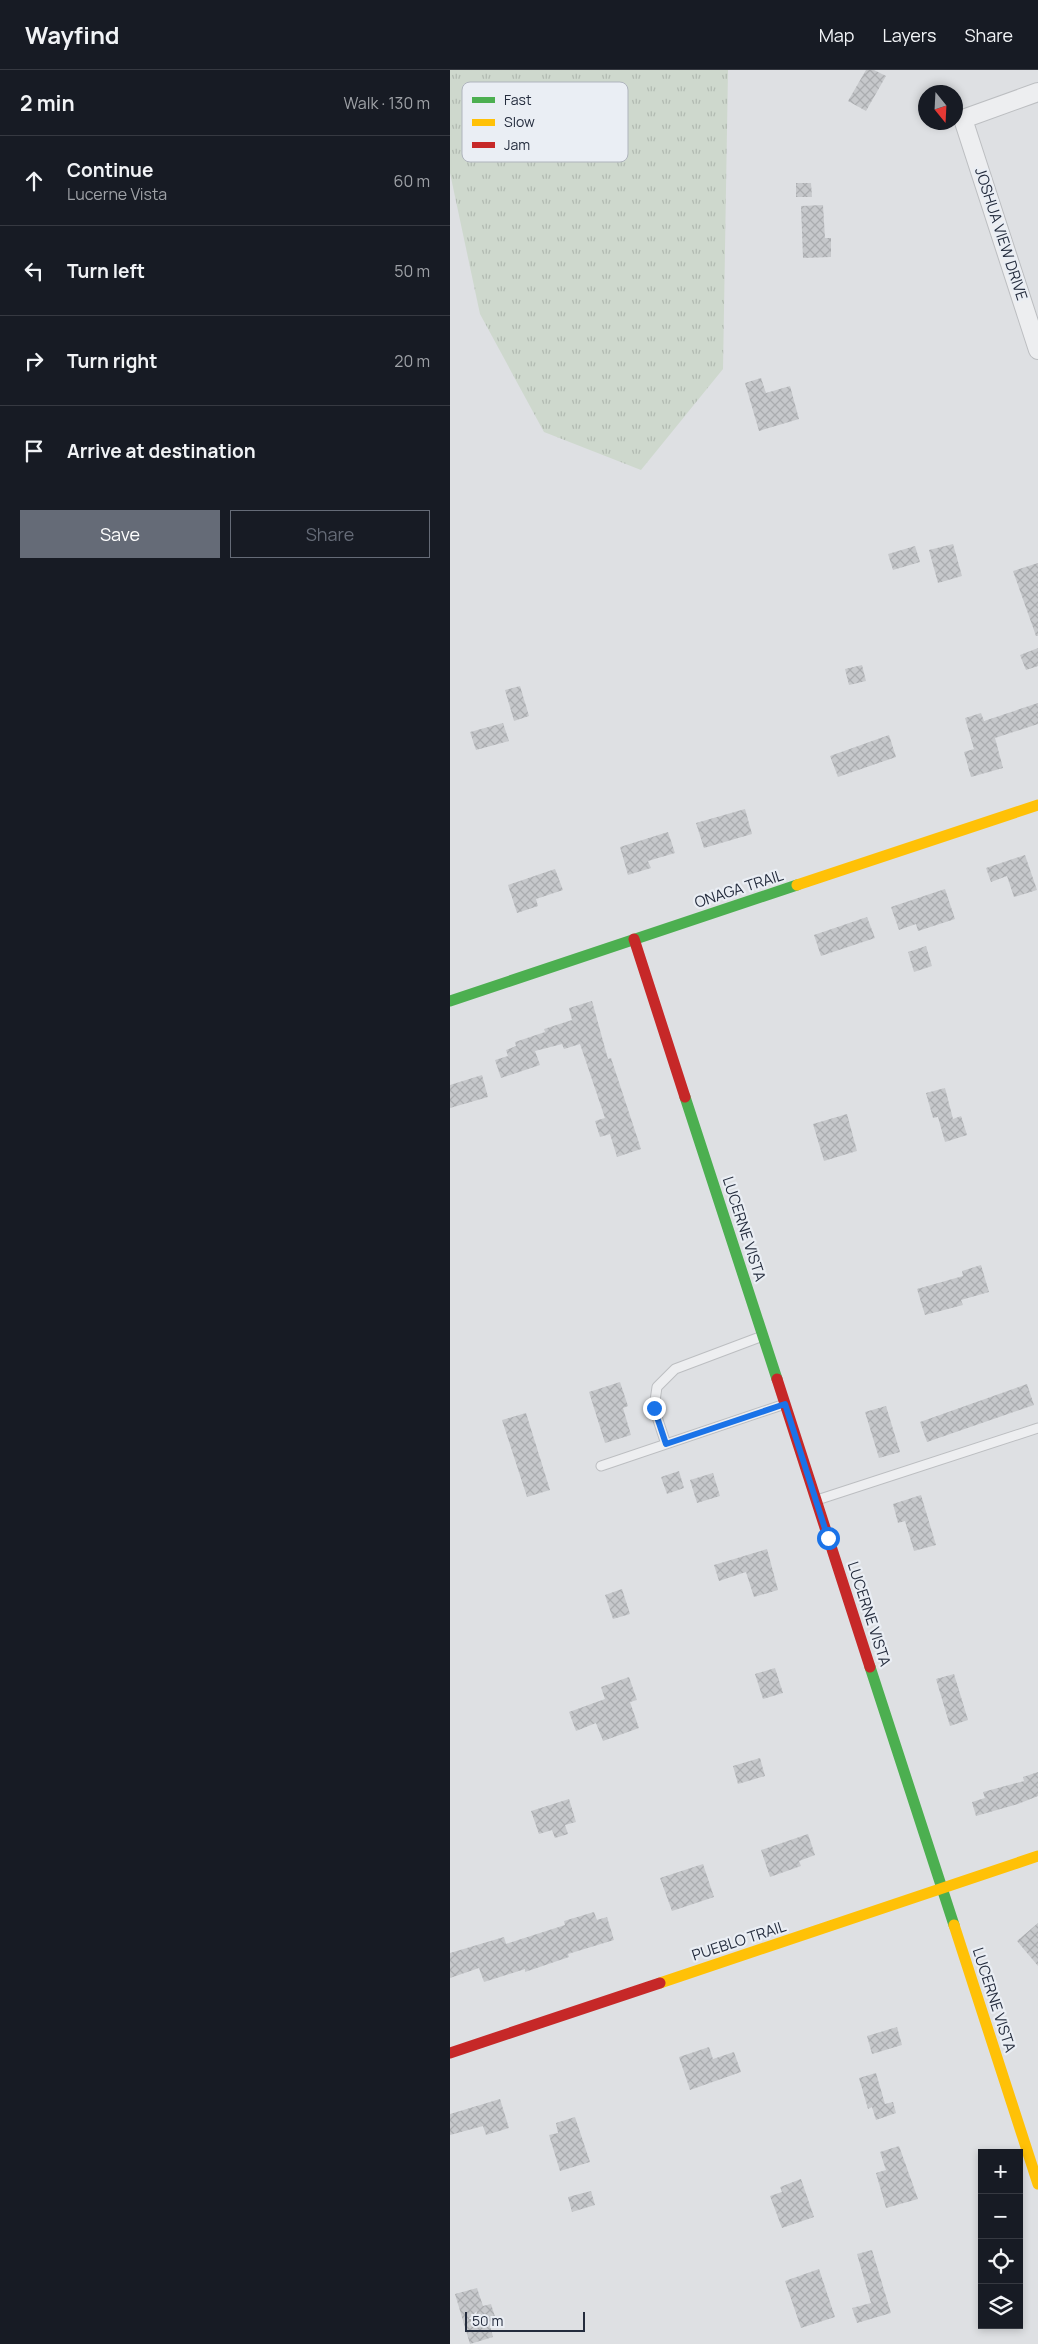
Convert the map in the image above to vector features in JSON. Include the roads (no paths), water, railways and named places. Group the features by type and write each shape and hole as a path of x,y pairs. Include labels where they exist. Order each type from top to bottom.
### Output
{"street":[{"name":"JOSHUA VIEW DRIVE","path":"1038,92 963,119 1038,350"},
{"name":"ONAGA TRAIL","path":"450,1001 1038,805"},
{"name":"LUCERNE VISTA","path":"634,939 1038,2184"},
{"name":"PUEBLO TRAIL","path":"450,2053 1038,1856"}],"lane":[{"path":"666,1444 654,1408 657,1387 674,1369 763,1336"},
{"path":"601,1466 785,1404"},
{"path":"816,1500 1038,1428"}]}
